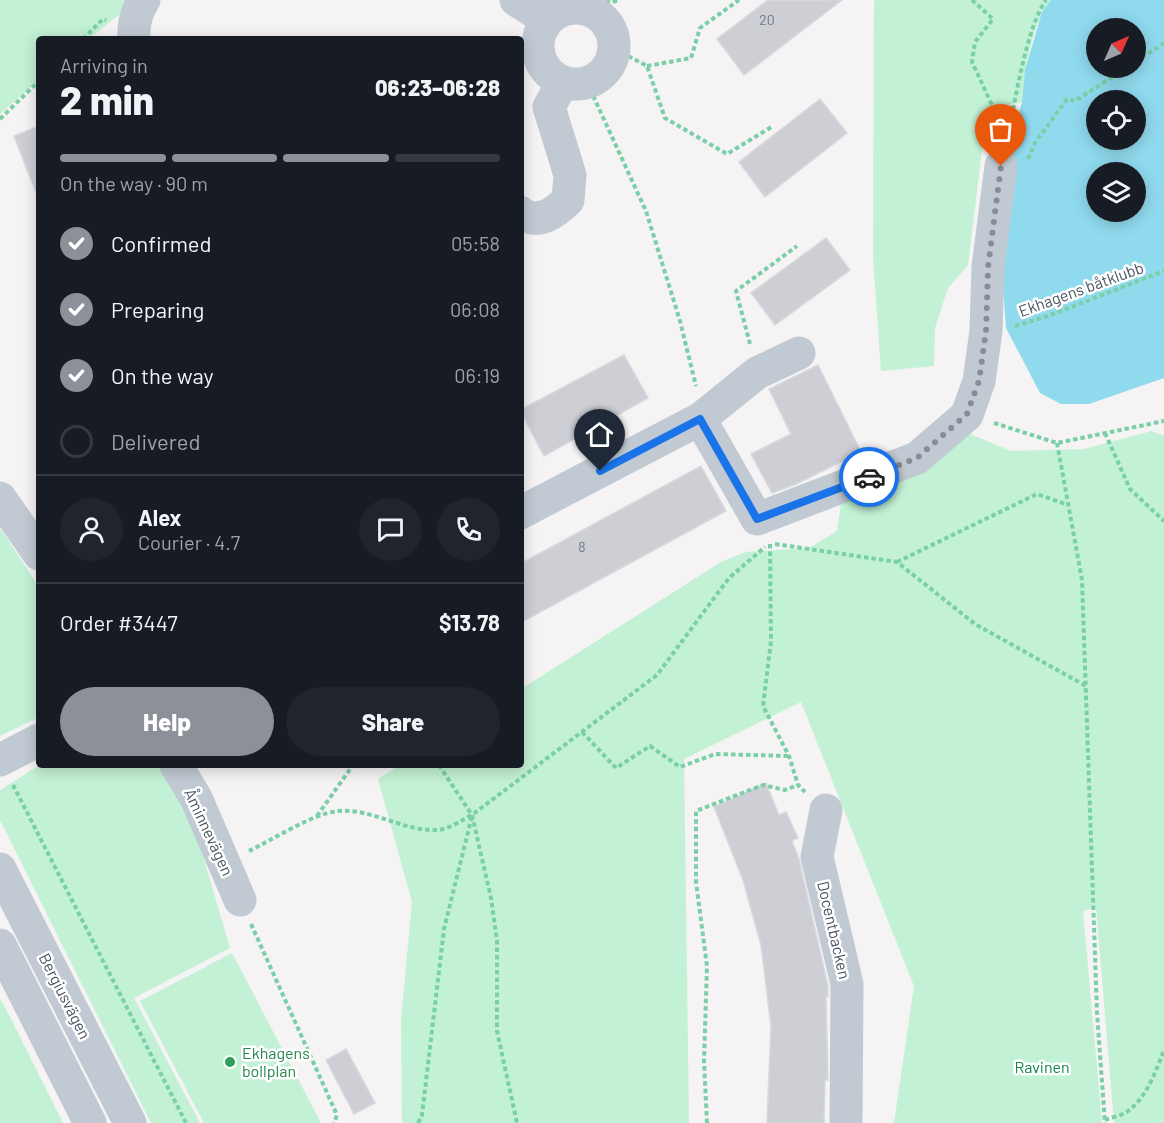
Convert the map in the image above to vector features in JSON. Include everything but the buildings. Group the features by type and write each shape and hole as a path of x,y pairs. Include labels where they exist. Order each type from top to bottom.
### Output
{"street":[{"path":"134,36 133,26 144,0"},
{"path":"516,0 547,20"},
{"path":"524,215 537,219 555,213 568,200 570,175 549,107 575,83 606,71 613,59 611,13 597,13 575,7 562,10 547,20 540,32 537,49 541,62 549,73 575,83"},
{"path":"700,419 764,531 917,458 967,414 979,381 984,341 988,267 1001,166"},
{"path":"524,511 700,419 757,373 800,353"},
{"path":"0,498 36,550"},
{"path":"6,771 36,743"},
{"name":"Åminnevägen","path":"178,768 196,798 240,900"},
{"name":"Docentbacken","path":"826,810 817,857 847,984 846,1123"},
{"name":"Bergiusvägen","path":"0,869 130,1123"},
{"path":"0,945 90,1123"}],"path":[{"path":"648,66 691,58 700,28 739,0"},
{"path":"972,0 993,19 975,42 972,63 992,105 995,155 1001,166"},
{"path":"1001,166 1022,69 1039,10 1046,0"},
{"path":"611,13 648,66 664,118 727,154 773,126"},
{"path":"86,36 103,19"},
{"path":"1146,55 1164,43"},
{"path":"1001,166 1025,165 1035,143 1067,99 1075,101 1111,78"},
{"path":"575,83 646,211 680,321 701,404 700,419"},
{"path":"0,119 36,84"},
{"path":"757,373 736,291 797,246"},
{"name":"Ekhagens båtklubb","path":"1006,328 1046,317 1164,271"},
{"path":"967,414 1057,442 1164,421"},
{"path":"1105,433 1130,489 1164,521"},
{"path":"1057,442 1082,580 1097,1013 1105,1121 1126,1113 1141,1098 1155,1073 1164,1050"},
{"path":"897,562 1037,494 1068,505"},
{"path":"764,531 897,562 975,624 1086,686"},
{"path":"224,864 317,817 335,811 350,811 415,828 440,830 472,815 657,675 764,531"},
{"path":"707,1123 704,1061 707,966 696,882 696,811 764,785 785,790 798,785 789,756 762,706 771,641 764,531"},
{"path":"582,732 616,768 650,746 680,767 715,754 789,756"},
{"path":"317,817 352,768"},
{"path":"441,768 472,815 491,898 497,941 497,1031 517,1123"},
{"path":"6,771 186,1123"},
{"path":"418,1123 422,1115 444,928 472,815"},
{"path":"240,900 337,1114 334,1123"}],"green space":[{"path":"0,0 137,0 93,36 36,36 36,83 0,114"},
{"path":"874,0 1051,0 1038,22 1034,35 1027,62 1022,102 987,109 968,265 948,288 935,328 934,366 881,371 873,257"},
{"name":"Ravinen","path":"963,431 1011,451 1084,449 1152,431 1164,436 1164,1123 1114,1123 1096,907 1083,911 1102,1123 894,1123 914,986 801,702 684,759 689,1123 402,1123 401,1019 412,902 378,779 395,768 524,768 524,687 721,562 745,552 809,548 837,531 841,504"},
{"path":"0,528 36,582 36,718 0,736"},
{"path":"36,768 160,768 191,815 230,948 134,998 200,1123 151,1123 0,820 0,790"},
{"name":"Ekhagens bollplan","path":"232,953 321,1123 204,1123 140,1001"},
{"path":"0,999 3,1003 63,1123 0,1123"}],"water":[{"path":"1051,0 1164,0 1164,378 1089,404 1061,404 1040,393 1006,328 1003,288 1007,160 1022,102 1025,70 1042,12"}],"way so far":[{"path":"869,477 917,458 967,414 979,381 986,331 988,267 1001,166"}],"place":[{"name":"Ekhagens bollplan","path":"230,1062"}],"route":[{"path":"600,471 700,419 757,519 869,477"}]}
